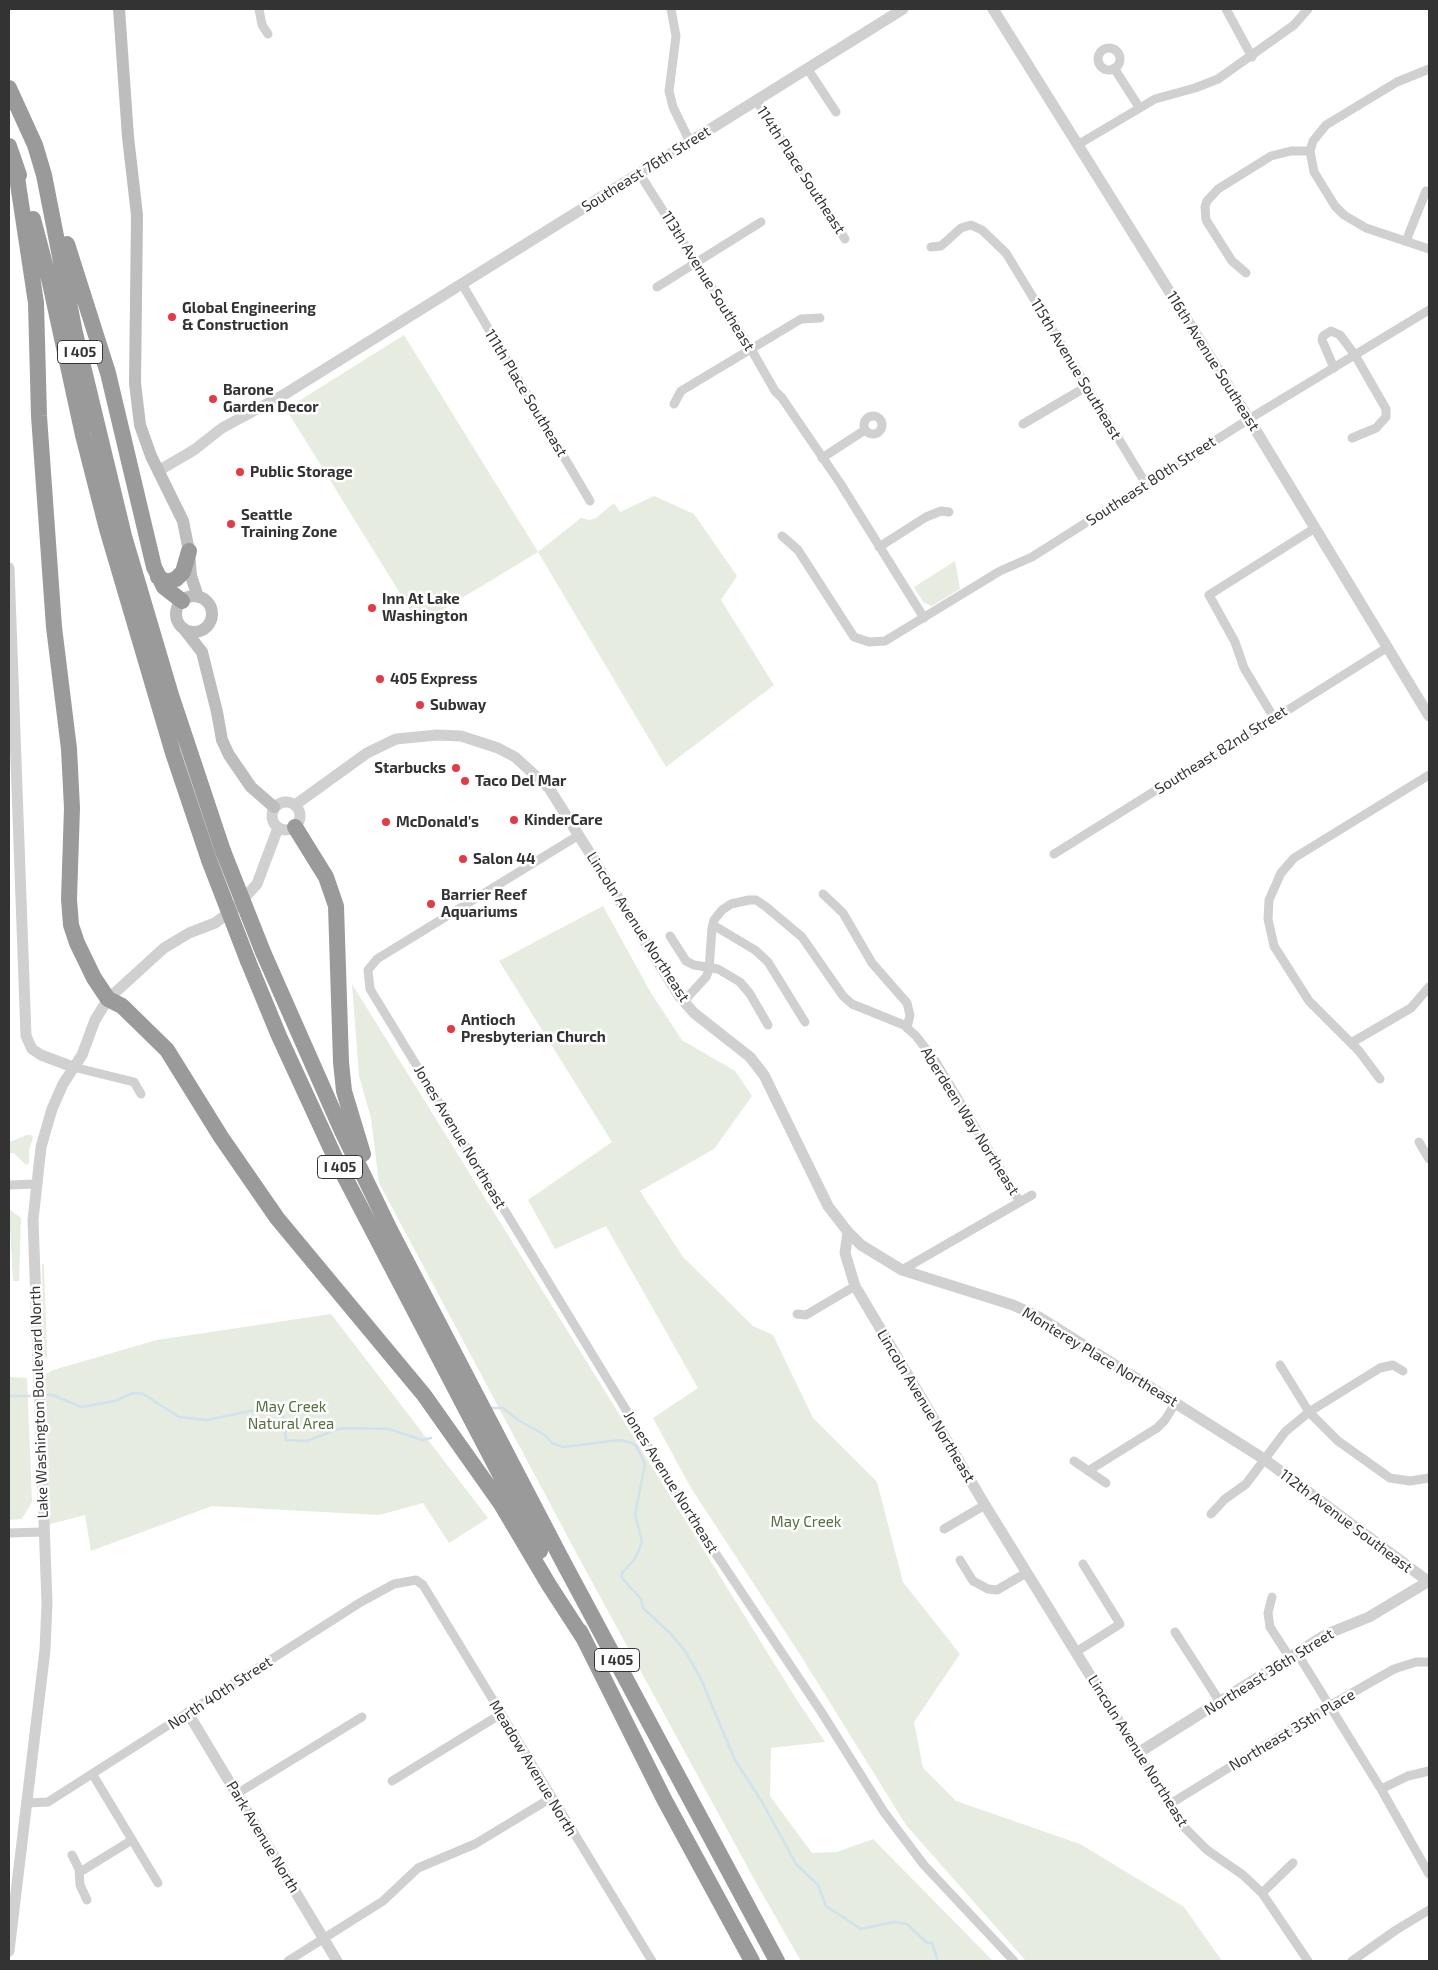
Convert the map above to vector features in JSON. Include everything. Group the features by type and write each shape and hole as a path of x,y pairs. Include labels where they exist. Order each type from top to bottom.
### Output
{"highway":[{"name":"I 405","path":"9,88 35,145 44,175 83,367 124,536 171,695 223,851 263,952 345,1139 425,1296 452,1364"},
{"name":"I 405","path":"9,146 48,274 82,435 107,529 173,752 209,860 248,961 338,1164 452,1364 501,1456 562,1558 777,1961"},
{"path":"15,164 36,303 40,416 54,627 69,749 72,808 69,899 71,925 86,962 108,999 122,1006 168,1050 222,1138 277,1218 424,1395 474,1464 584,1639"},
{"path":"44,175 108,373 158,577 164,587 188,599"},
{"path":"158,577 167,582 176,579 183,572 189,551"},
{"path":"295,827 326,877 336,906 339,945 340,1048 344,1091 354,1131 425,1296"},
{"name":"I 405","path":"501,1456 584,1639 664,1800 752,1961"}],"main road":[{"path":"119,9 127,133 137,215 136,392 140,425 158,471 182,521 189,551 191,576 188,599 176,616 202,652"},
{"path":"184,629 194,632 204,628 211,620 210,608 203,599 188,599"},
{"path":"204,628 202,652 222,740 229,755 251,787 274,807"}],"street":[{"path":"259,9 262,25 268,34"},
{"path":"671,9 676,36 669,91 673,107 690,142"},
{"name":"Southeast 76th Street","path":"158,471 199,446 222,428 285,394 903,9"},
{"name":"116th Avenue Southeast","path":"993,9 1249,419 1429,716"},
{"path":"1226,9 1252,57"},
{"path":"1078,144 1155,99 1195,88 1218,79 1252,57 1294,25 1308,9"},
{"path":"808,68 836,112"},
{"path":"1114,68 1139,108"},
{"path":"1429,69 1397,82 1326,125 1316,136 1310,151 1314,172 1344,215 1366,228 1429,249"},
{"name":"114th Place Southeast","path":"756,100 845,239"},
{"path":"1246,273 1232,261 1206,220 1205,207 1207,201 1218,189 1271,156 1291,150 1310,151"},
{"name":"113th Avenue Southeast","path":"639,173 752,349 775,392 782,398 879,547"},
{"path":"1406,241 1426,191"},
{"path":"657,287 761,222"},
{"name":"115th Avenue Southeast","path":"931,246 941,246 961,228 971,225 982,230 1006,253 1146,484"},
{"name":"111th Place Southeast","path":"462,284 590,501"},
{"name":"Southeast 80th Street","path":"782,536 798,550 849,632 854,637 870,642 885,641 1000,571 1032,557 1249,419 1429,310"},
{"path":"674,404 681,391 801,319 820,318"},
{"path":"1334,368 1322,340 1326,333 1331,330 1340,334 1355,354 1386,409 1386,417 1376,428 1352,438"},
{"path":"1023,424 1086,386"},
{"path":"822,458 865,430"},
{"path":"924,618 879,547 926,517 941,511 949,512"},
{"path":"1274,718 1244,668 1235,642 1209,595 1316,528"},
{"path":"9,568 26,1036 32,1049 41,1055 73,1067 134,1082 141,1094"},
{"name":"Southeast 82nd Street","path":"1054,854 1388,646"},
{"name":"Lincoln Avenue Northeast","path":"295,805 351,764 382,745 412,736 461,736 498,748 527,766 549,788 684,1001 694,1012 750,1057 764,1075 828,1206 848,1232 845,1253 855,1286 1026,1573 1170,1804 1195,1839 1243,1875 1262,1893 1308,1961"},
{"path":"1380,1079 1351,1043 1309,1002 1274,946 1268,919 1269,900 1281,873 1294,858 1429,775"},
{"path":"282,802 295,805 300,814 295,827 286,830 278,828 271,816 274,807 282,802"},
{"name":"Lake Washington Boulevard North","path":"9,1951 45,1650 47,1603 33,1220 35,1184 41,1147 52,1109 73,1067 82,1054 95,1020 108,999 164,948 189,933 215,923 234,909 257,884 278,828"},
{"name":"Jones Avenue Northeast","path":"579,835 377,959 368,970 373,995 690,1515 822,1713 884,1812 924,1864 1014,1961"},
{"path":"824,894 842,913 872,962 907,1003 910,1015 906,1028"},
{"name":"Aberdeen Way Northeast","path":"712,925 722,910 731,904 756,900 774,912 802,937 843,996 852,1004 906,1028 936,1062 1020,1202"},
{"path":"684,1001 706,977 709,967 712,925 755,950 768,962 806,1022"},
{"path":"670,936 686,961 694,965 726,972 740,982 750,994 768,1025"},
{"path":"1351,1043 1411,1008 1429,987"},
{"path":"1419,1142 1429,1159"},
{"path":"9,1185 35,1184"},
{"path":"902,1270 1032,1195"},
{"name":"Monterey Place Northeast","path":"848,1232 874,1253 902,1270 1028,1311 1176,1402 1264,1459"},
{"path":"797,1314 806,1315 855,1286"},
{"path":"1280,1365 1309,1412 1338,1441 1390,1478 1410,1481 1429,1478"},
{"path":"1211,1514 1225,1499 1246,1484 1285,1432 1309,1412 1380,1368 1393,1365 1403,1371"},
{"path":"1088,1471 1157,1428 1165,1420 1176,1402"},
{"name":"112th Avenue Southeast","path":"1264,1459 1429,1581"},
{"path":"1074,1461 1106,1483"},
{"path":"944,1530 985,1505"},
{"path":"9,1533 43,1532"},
{"path":"960,1560 974,1581 988,1589 997,1590 1026,1573"},
{"path":"1076,1652 1120,1624 1083,1564"},
{"name":"North 40th Street","path":"28,1803 48,1802 362,1602 394,1584 412,1579"},
{"name":"Meadow Avenue North","path":"412,1579 420,1581 423,1585 652,1961"},
{"name":"Northeast 36th Street","path":"1138,1753 1294,1655 1333,1632 1370,1617 1429,1581"},
{"path":"1272,1597 1268,1613 1270,1627 1294,1655 1329,1706 1381,1789 1429,1874"},
{"path":"1175,1632 1220,1702"},
{"name":"Northeast 35th Place","path":"1170,1804 1329,1706 1394,1669 1416,1662 1429,1662"},
{"name":"Park Avenue North","path":"188,1713 238,1793 337,1961"},
{"path":"392,1782 501,1714"},
{"path":"238,1793 362,1717"},
{"path":"1381,1789 1408,1776 1429,1771"},
{"path":"93,1775 158,1883"},
{"path":"288,1961 383,1901 418,1868 475,1844 551,1798"},
{"path":"80,1872 132,1840"},
{"path":"72,1855 80,1872 80,1885 87,1900"},
{"path":"1262,1893 1293,1862"},
{"path":"1352,1961 1396,1930 1429,1910"}],"green space":[{"path":"404,335 538,552 419,624 286,409"},
{"path":"654,496 694,514 737,576 721,600 774,685 666,767 538,552 581,518 590,520 596,518 614,503 620,512"},
{"path":"955,561 960,589 932,606 923,602 914,587"},
{"name":"May Creek","path":"603,906 651,993 682,1040 735,1071 752,1096 714,1149 640,1191 683,1257 753,1326 773,1335 813,1418 877,1482 903,1582 960,1654 914,1722 923,1768 956,1801 1080,1844 1184,1907 1222,1961 1026,1961 906,1825 801,1656 691,1488 653,1418 698,1388 606,1226 555,1249 528,1200 612,1142 499,961"},
{"path":"352,984 795,1697 825,1742 771,1748 770,1796 812,1853 837,1852 873,1839 993,1961 801,1961 759,1888 579,1558 379,1183 371,1118 359,1076"},
{"path":"31,1135 33,1138 29,1150 29,1163 26,1165 14,1153 9,1153 9,1142"},
{"path":"9,1209 21,1218 19,1281 13,1281"},
{"path":"42,1264 44,1264 47,1358 43,1356"},
{"name":"May Creek Natural Area","path":"331,1314 488,1518 449,1543 423,1503 379,1515 212,1506 91,1551 85,1515 47,1525 43,1376 53,1370 157,1340"},
{"path":"9,1377 27,1378 32,1502 22,1519 9,1520"}],"waterway":[{"name":"May Creek","path":"43,1395 53,1395 81,1407 115,1401 133,1393 143,1394 179,1417 207,1420 269,1407 284,1418 286,1440 307,1441 338,1429 348,1428 389,1429 422,1440 431,1438"},
{"name":"May Creek","path":"9,1396 37,1396"},
{"name":"May Creek","path":"489,1408 503,1408 518,1420 545,1435 552,1443 563,1447 620,1440 632,1443 637,1447 645,1464 635,1514 642,1542 635,1559 622,1573 622,1578 641,1599 643,1608 670,1633 685,1651 700,1677 735,1760 762,1802 796,1864 818,1885 826,1906 861,1929 893,1922 907,1924 926,1942 932,1943 938,1961"}],"place":[{"name":"Global Engineering & Construction","path":"172,317"},
{"name":"Barone Garden Decor","path":"213,399"},
{"name":"Public Storage","path":"240,472"},
{"name":"Seattle Training Zone","path":"231,524"},
{"name":"Inn At Lake Washington","path":"372,608"},
{"name":"405 Express","path":"380,679"},
{"name":"Subway","path":"420,705"},
{"name":"Starbucks","path":"456,768"},
{"name":"Taco Del Mar","path":"465,781"},
{"name":"KinderCare","path":"514,820"},
{"name":"McDonald's","path":"386,822"},
{"name":"Salon 44","path":"463,859"},
{"name":"Barrier Reef Aquariums","path":"431,904"},
{"name":"Antioch Presbyterian Church","path":"451,1029"}]}
